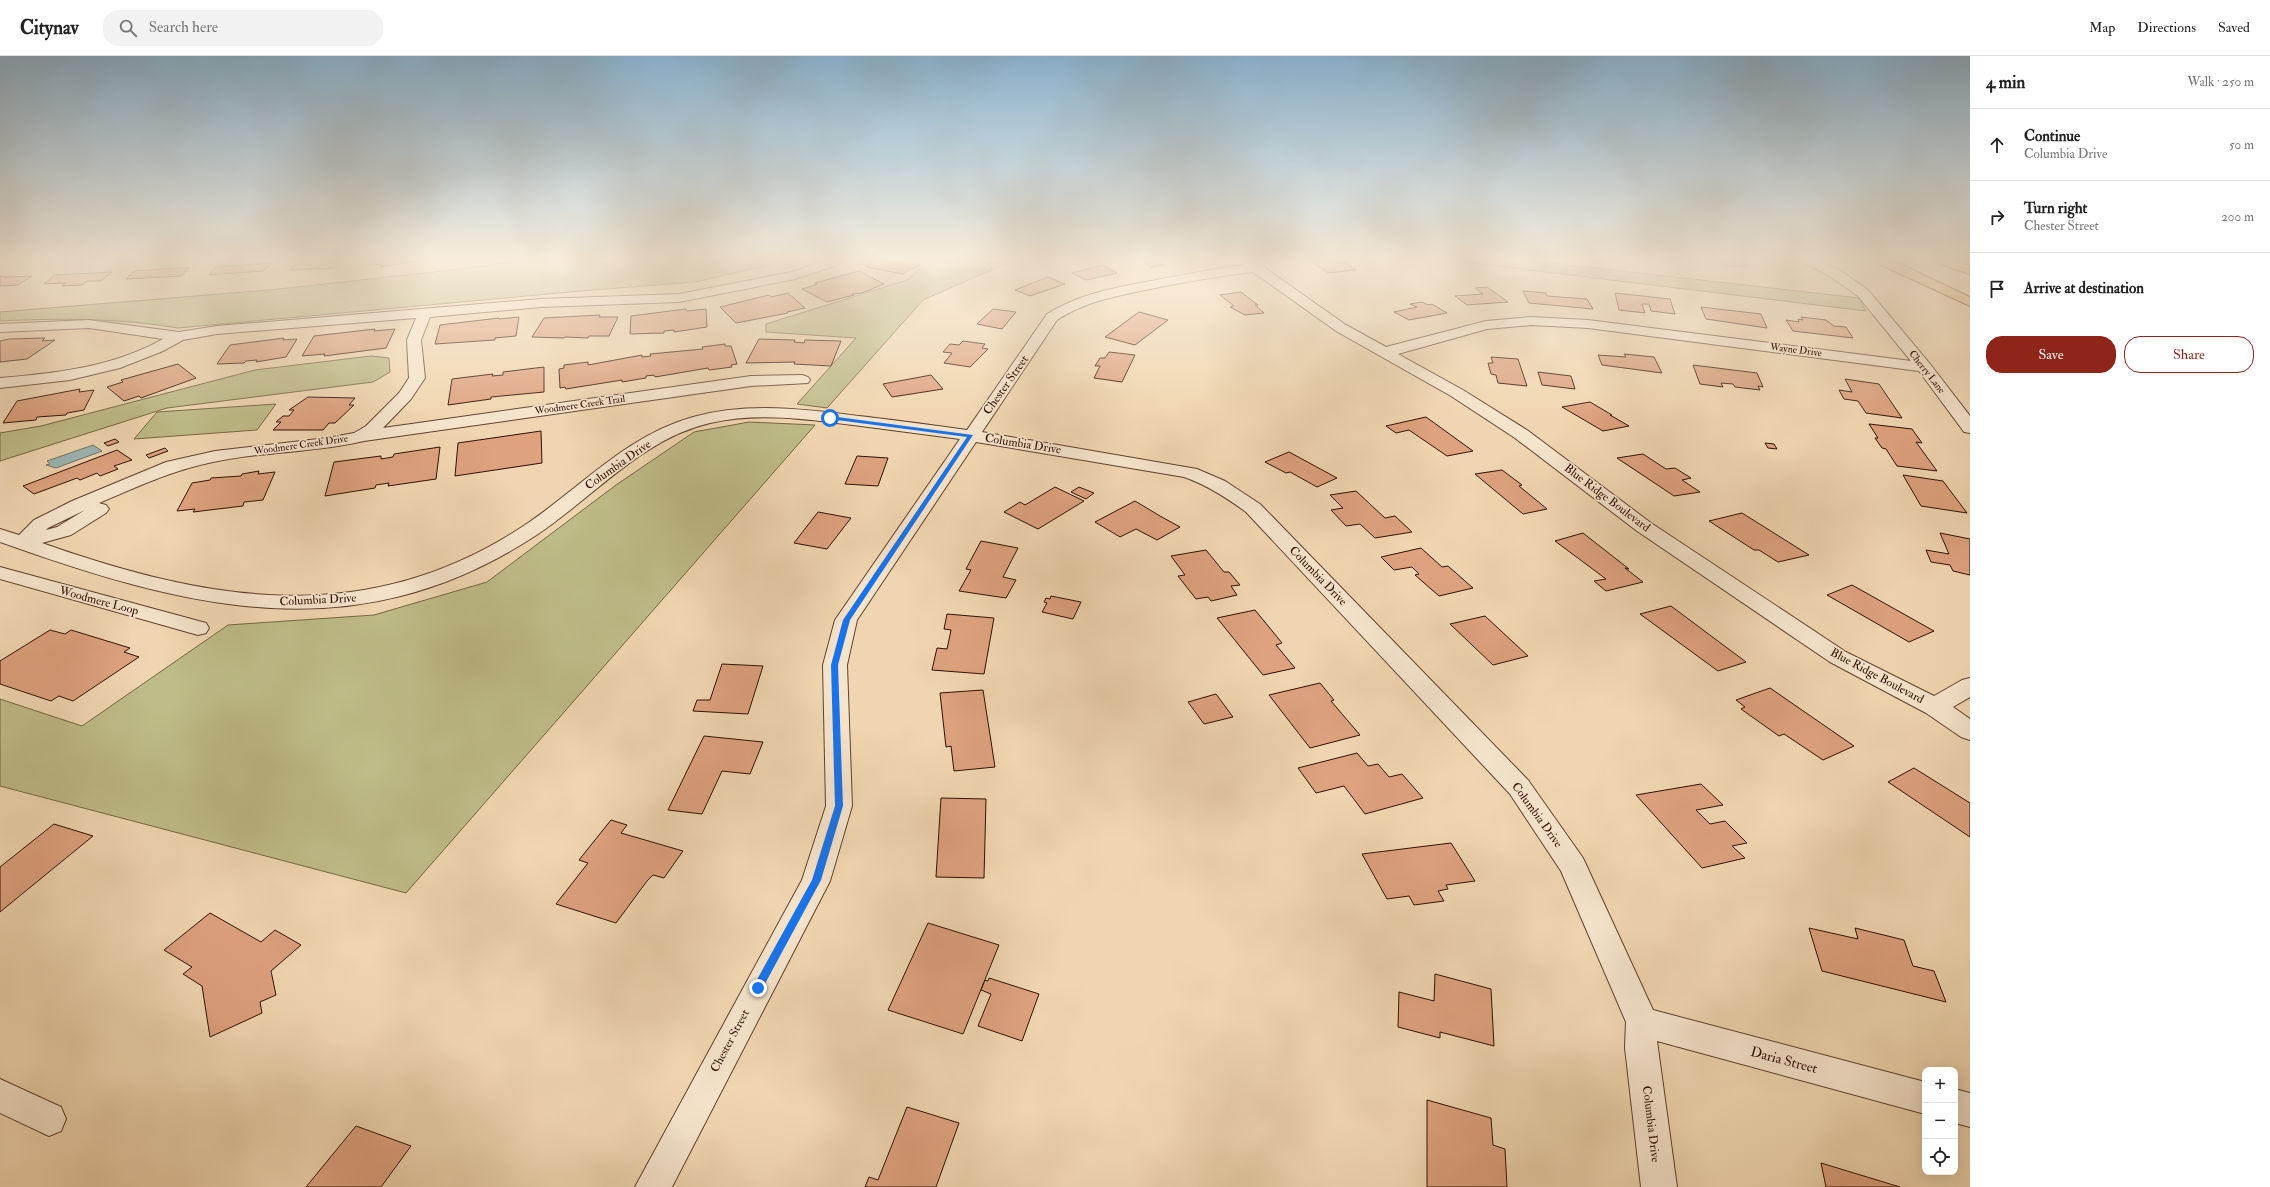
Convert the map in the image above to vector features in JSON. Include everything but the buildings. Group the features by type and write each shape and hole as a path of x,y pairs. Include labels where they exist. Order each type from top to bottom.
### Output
{"street":[{"path":"0,328 89,324 143,333 179,336 217,330 405,314"},
{"name":"Woodmere Creek Drive","path":"22,543 64,531 98,510 120,489 149,475 193,461 327,443 359,437 378,425 413,386 417,378 414,340 425,314"},
{"name":"Chester Street","path":"653,1187 816,880 839,806 835,665 846,620 1052,317 1057,314"},
{"name":"Blue Ridge Boulevard","path":"1321,314 1341,328 1457,393 1521,434 1644,526 1838,658 1935,707 1970,731"},
{"name":"Cherry Lane","path":"1881,314 1924,367 1970,428"},
{"name":"Wayne Drive","path":"1386,352 1486,325 1532,321 1588,324 1924,367"},
{"path":"0,383 62,377 112,367 150,354 179,336"},
{"name":"Woodmere Creek Trail","path":"359,437 751,381 802,380"},
{"name":"Columbia Drive","path":"0,535 145,581 196,594 255,601 293,603 368,597 444,576 471,564 534,528 634,452 670,432 700,420 742,413 788,414 971,435 1114,458 1196,475 1224,487 1254,508 1519,787 1573,866 1642,1022 1641,1048 1659,1187"},
{"name":"Woodmere Loop","path":"0,573 198,628"},
{"path":"1935,707 1970,686"},
{"name":"Daria Street","path":"1642,1022 1922,1097"},
{"path":"0,1095 49,1119"},
{"path":"1958,1107 1970,1110"}],"shaded area":[{"path":"0,314 333,314 178,328 133,322 89,320 45,319 0,321"},
{"path":"799,314 911,314 827,408 797,404 856,338 766,332 766,324"},
{"path":"371,356 389,358 390,372 373,382 167,408 0,461 0,433 41,426 255,370"},
{"path":"276,404 257,430 134,439 157,412"},
{"path":"749,422 815,425 406,893 0,786 0,699 82,726 228,625 374,615 487,582 616,485 694,432"}],"water":[{"path":"93,445 102,451 56,468 46,465 50,464 47,461"}],"route":[{"path":"758,988 816,880 839,806 835,665 846,620 971,435 830,418"}]}
